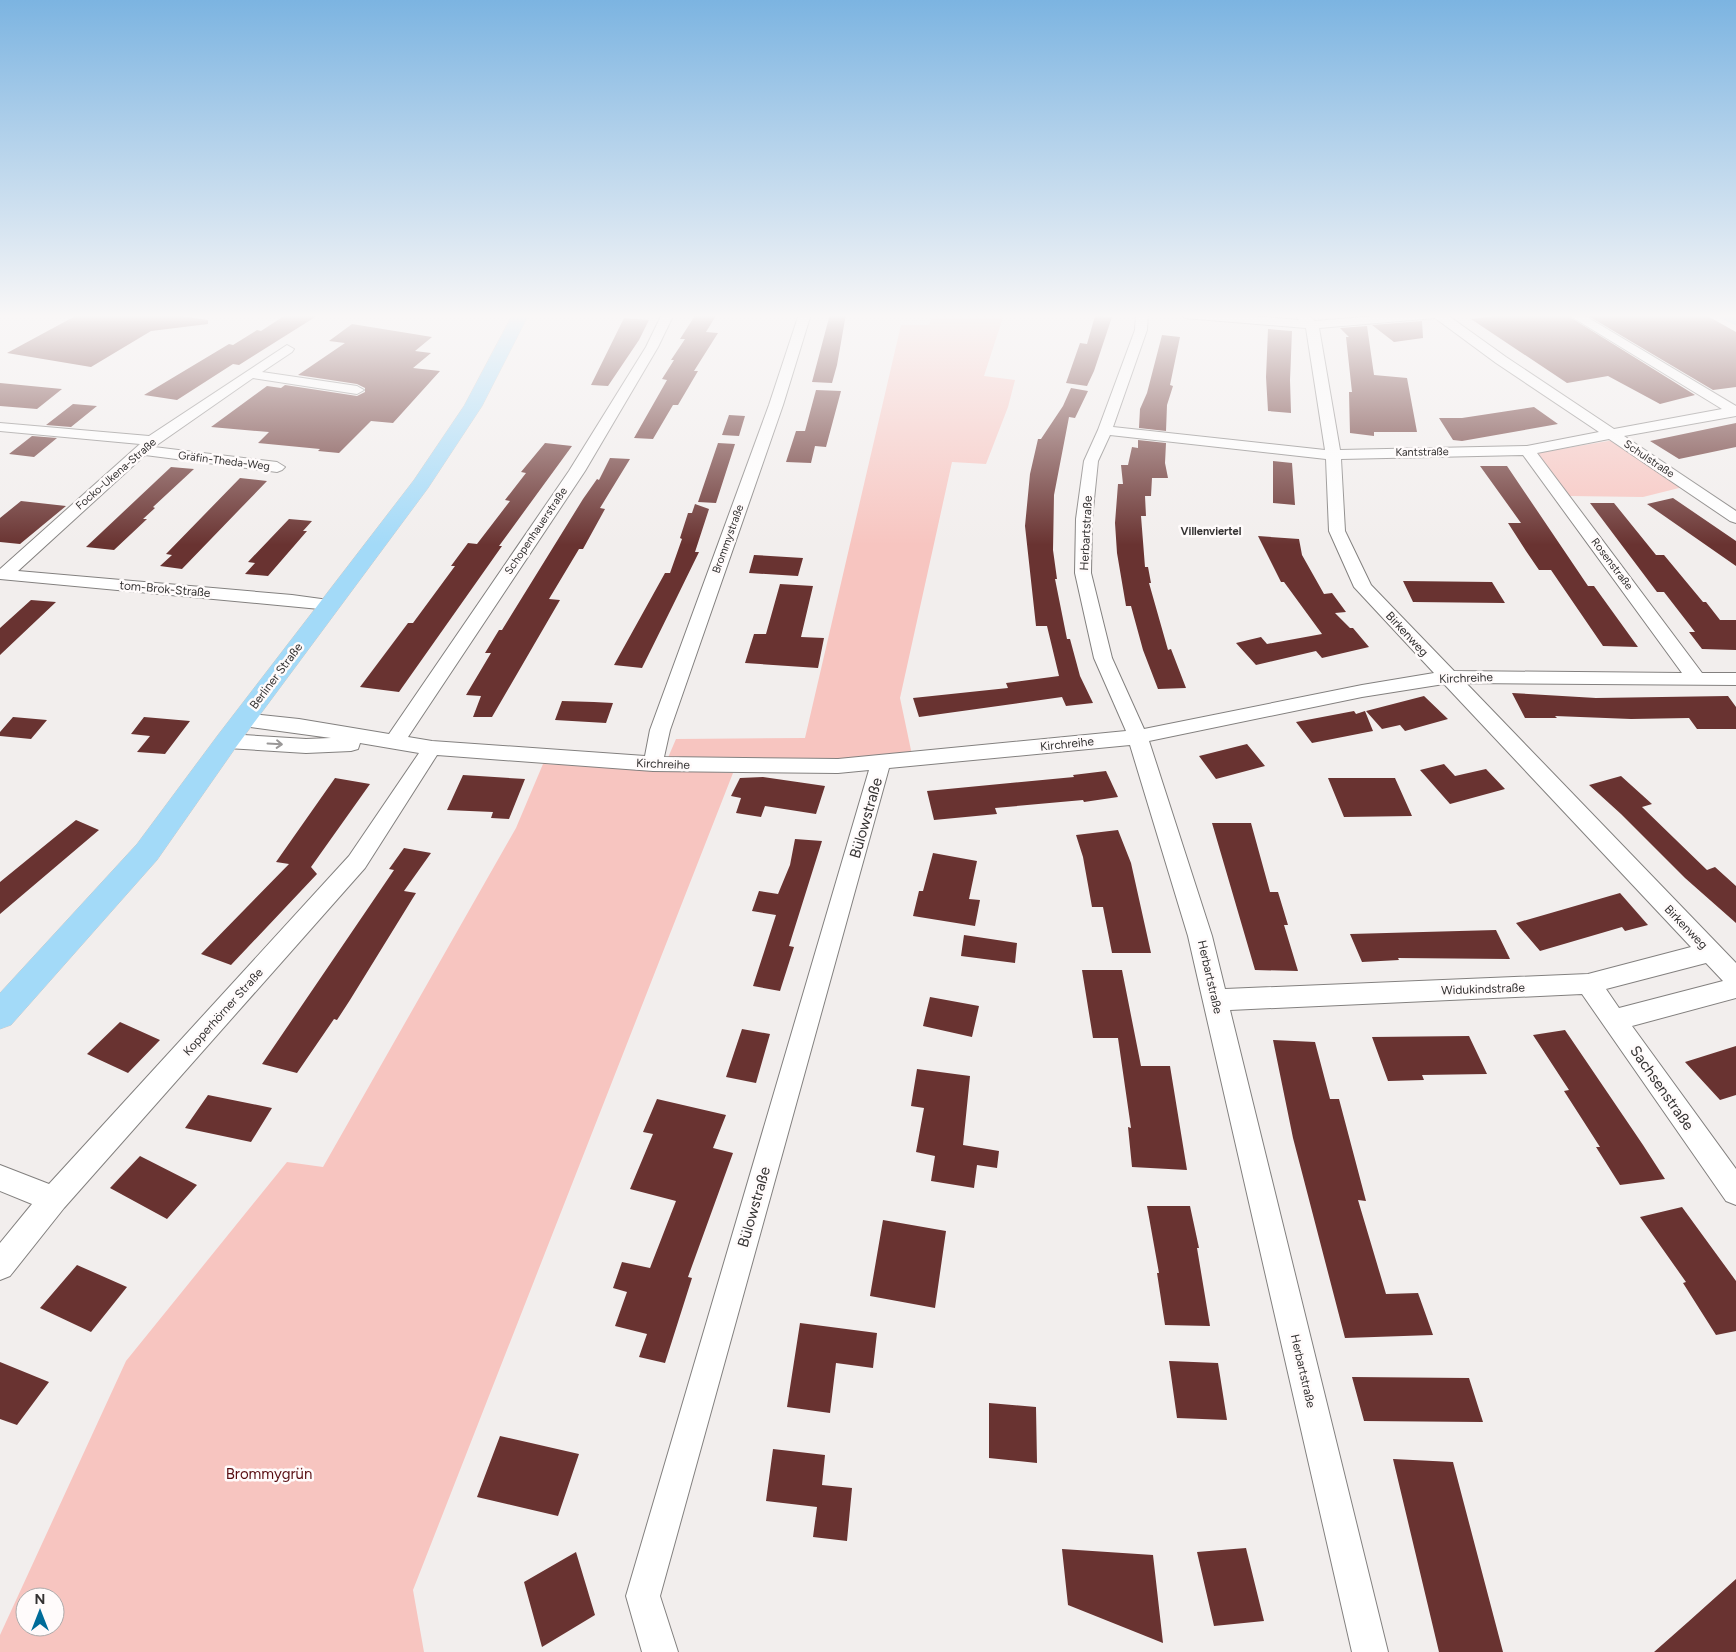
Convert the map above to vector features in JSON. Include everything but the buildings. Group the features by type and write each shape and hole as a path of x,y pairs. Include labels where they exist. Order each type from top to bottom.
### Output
{"main road":[{"name":"Berliner Straße","path":"0,1015 147,852 234,731 421,484 461,426 481,391"}],"street":[{"name":"Focko-Ukena-Straße","path":"2,574 147,446 226,391"},
{"name":"Schopenhauerstraße","path":"394,742 577,471 625,391"},
{"name":"Brommystraße","path":"653,764 660,730 781,391"},
{"name":"Herbartstraße","path":"1119,391 1092,461 1084,519 1083,573 1103,658 1138,737 1200,936 1370,1652"},
{"name":"Birkenweg","path":"1323,391 1333,455 1337,531 1363,587 1711,952"},
{"name":"Schulstraße","path":"1547,391 1736,518"},
{"path":"1703,391 1736,411"},
{"name":"Kantstraße","path":"1105,430 1333,455 1527,450 1736,411"},
{"name":"Gräfin-Theda-Weg","path":"0,427 147,446 277,467"},
{"name":"Rosenstraße","path":"1527,450 1697,679"},
{"name":"tom-Brok-Straße","path":"2,574 330,605"},
{"name":"Kirchreihe","path":"234,731 306,746 394,742 432,748 653,764 838,766 1138,737 1362,691 1447,677 1736,679"},
{"name":"Kopperhörner Straße","path":"0,1266 54,1199 357,862 432,748"},
{"name":"Bülowstraße","path":"660,1652 643,1596 881,762"},
{"path":"1711,952 1736,979"},
{"name":"Widukindstraße","path":"1215,1000 1588,984 1711,952"},
{"name":"Sachsenstraße","path":"1588,984 1736,1192"},
{"path":"1614,1020 1736,988"},
{"path":"0,1178 54,1199"}],"green space":[{"path":"886,391 1012,391 986,464 952,462 900,698 912,755 837,761 667,760 676,739 805,738"},
{"path":"1614,440 1683,487 1643,497 1570,496 1537,453"},
{"name":"Brommygrün","path":"543,764 733,773 413,1590 424,1652 0,1652 0,1635 15,1602 15,1637 65,1637 65,1587 22,1587 126,1361 287,1162 323,1167 516,828"}],"district":[{"name":"Villenviertel","path":"1211,531"}]}
